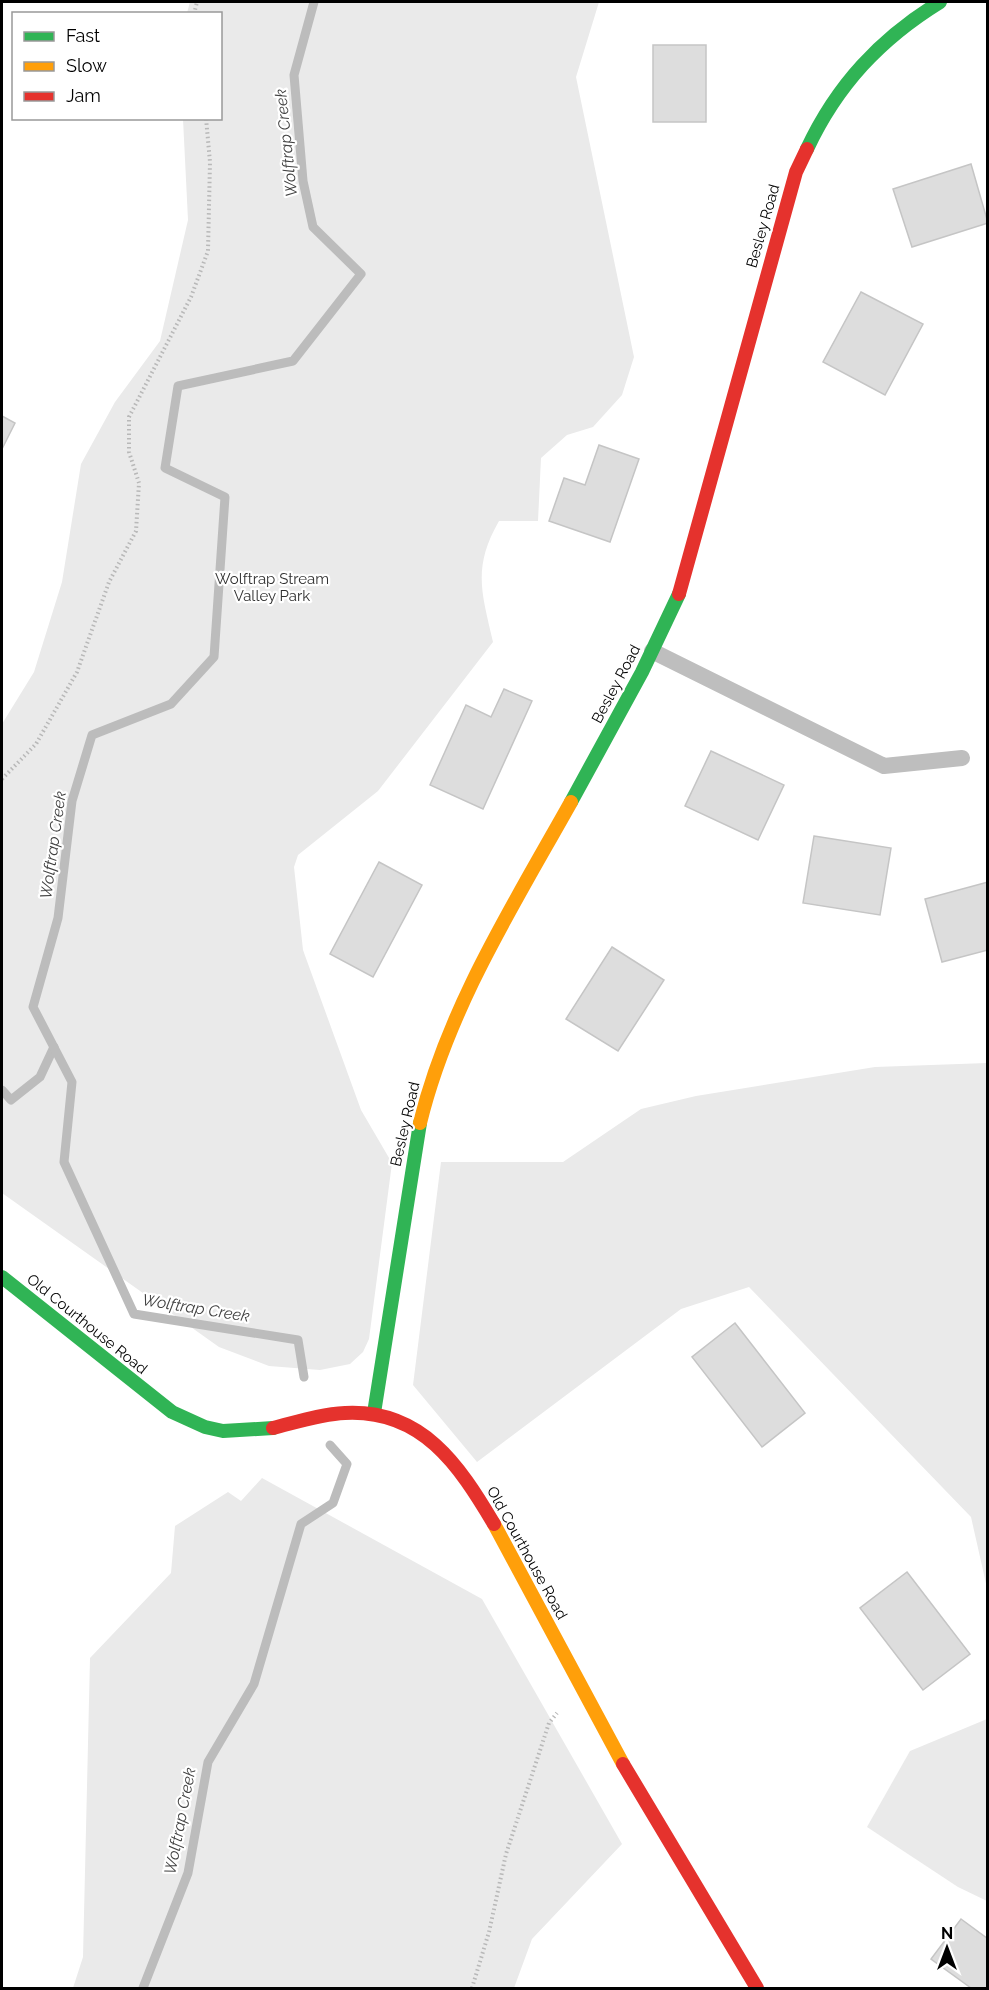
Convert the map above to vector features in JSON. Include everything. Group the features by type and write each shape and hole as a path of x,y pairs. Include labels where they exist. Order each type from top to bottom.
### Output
{"street":[{"name":"Besley Road","path":"374,1413 414,1150 428,1091 445,1044 492,944 677,601 696,541 796,172 817,125 844,82 874,48 912,17 940,2"},
{"name":"Old Courthouse Road","path":"2,1277 150,1395 192,1422 221,1431 249,1431 346,1411 374,1413 390,1417 417,1430 442,1451 473,1490 512,1554 648,1810 757,1989"}],"lane":[{"path":"652,651 884,766 962,758"}],"path":[{"path":"2,780 36,744 77,672 109,582 136,531 139,483 129,452 129,417 191,297 208,251 210,162 206,120"},
{"path":"472,1989 489,1932 506,1854 549,1723 580,1685"}],"green space":[{"name":"Wolftrap Stream Valley Park","path":"190,2 599,2 576,77 634,357 622,395 593,427 567,435 541,458 538,521 499,521 485,553 482,567 485,609 493,642 378,791 298,855 294,867 303,950 361,1110 392,1163 369,1339 363,1352 350,1364 320,1370 269,1366 219,1347 2,1193 2,724 34,672 62,582 81,464 115,402 160,341 188,220 183,120 222,120 222,12 187,12"},
{"path":"987,1063 987,1588 971,1517 749,1287 681,1309 477,1462 413,1385 441,1162 563,1162 641,1109 696,1096 875,1067"},
{"path":"262,1478 482,1599 622,1844 532,1939 514,1988 73,1988 83,1957 90,1658 171,1573 175,1526 228,1492 241,1501"},
{"path":"987,1719 987,1901 958,1887 867,1827 910,1751"}],"building":[{"path":"653,45 706,45 706,122 653,122"},
{"path":"971,164 988,223 912,247 893,189"},
{"path":"861,292 923,324 885,395 823,362"},
{"path":"2,416 15,423 2,449"},
{"path":"599,445 639,459 610,542 549,521 564,478 585,485"},
{"path":"504,689 532,701 483,809 430,785 466,705 491,717"},
{"path":"711,751 784,785 758,840 685,806"},
{"path":"814,836 891,848 880,915 803,903"},
{"path":"379,862 422,885 373,977 330,954"},
{"path":"988,882 988,950 942,962 925,899"},
{"path":"612,947 664,980 618,1051 566,1019"},
{"path":"735,1323 805,1413 762,1447 692,1357"},
{"path":"907,1572 970,1654 923,1690 860,1608"},
{"path":"961,1919 988,1939 988,1988 971,1988 931,1959"}],"waterway":[{"name":"Wolftrap Creek","path":"304,1377 298,1340 134,1314 64,1162 72,1082 33,1007 58,918 72,801 92,735 171,704 214,657 225,497 165,468 178,386 293,361 361,274 313,227 303,181 294,75 314,2"},
{"path":"2,1090 11,1100 40,1077 54,1047"},
{"name":"Wolftrap Creek","path":"143,1988 188,1873 208,1762 254,1684 301,1524 333,1503 347,1464 330,1445"}],"traffic: fast":[{"path":"807,149 832,104 862,65 898,32 940,2"},
{"path":"571,802 642,672 679,594"},
{"path":"374,1413 420,1123"},
{"path":"2,1277 172,1412 205,1427 223,1431 273,1428"}],"traffic: slow":[{"path":"420,1123 432,1080 465,998 506,918 571,802"},
{"path":"494,1524 623,1764"}],"traffic: jam":[{"path":"679,594 796,172 807,149"},
{"path":"273,1428 345,1413 372,1414 396,1420 417,1431 452,1462 494,1524"},
{"path":"623,1764 757,1988"}]}
